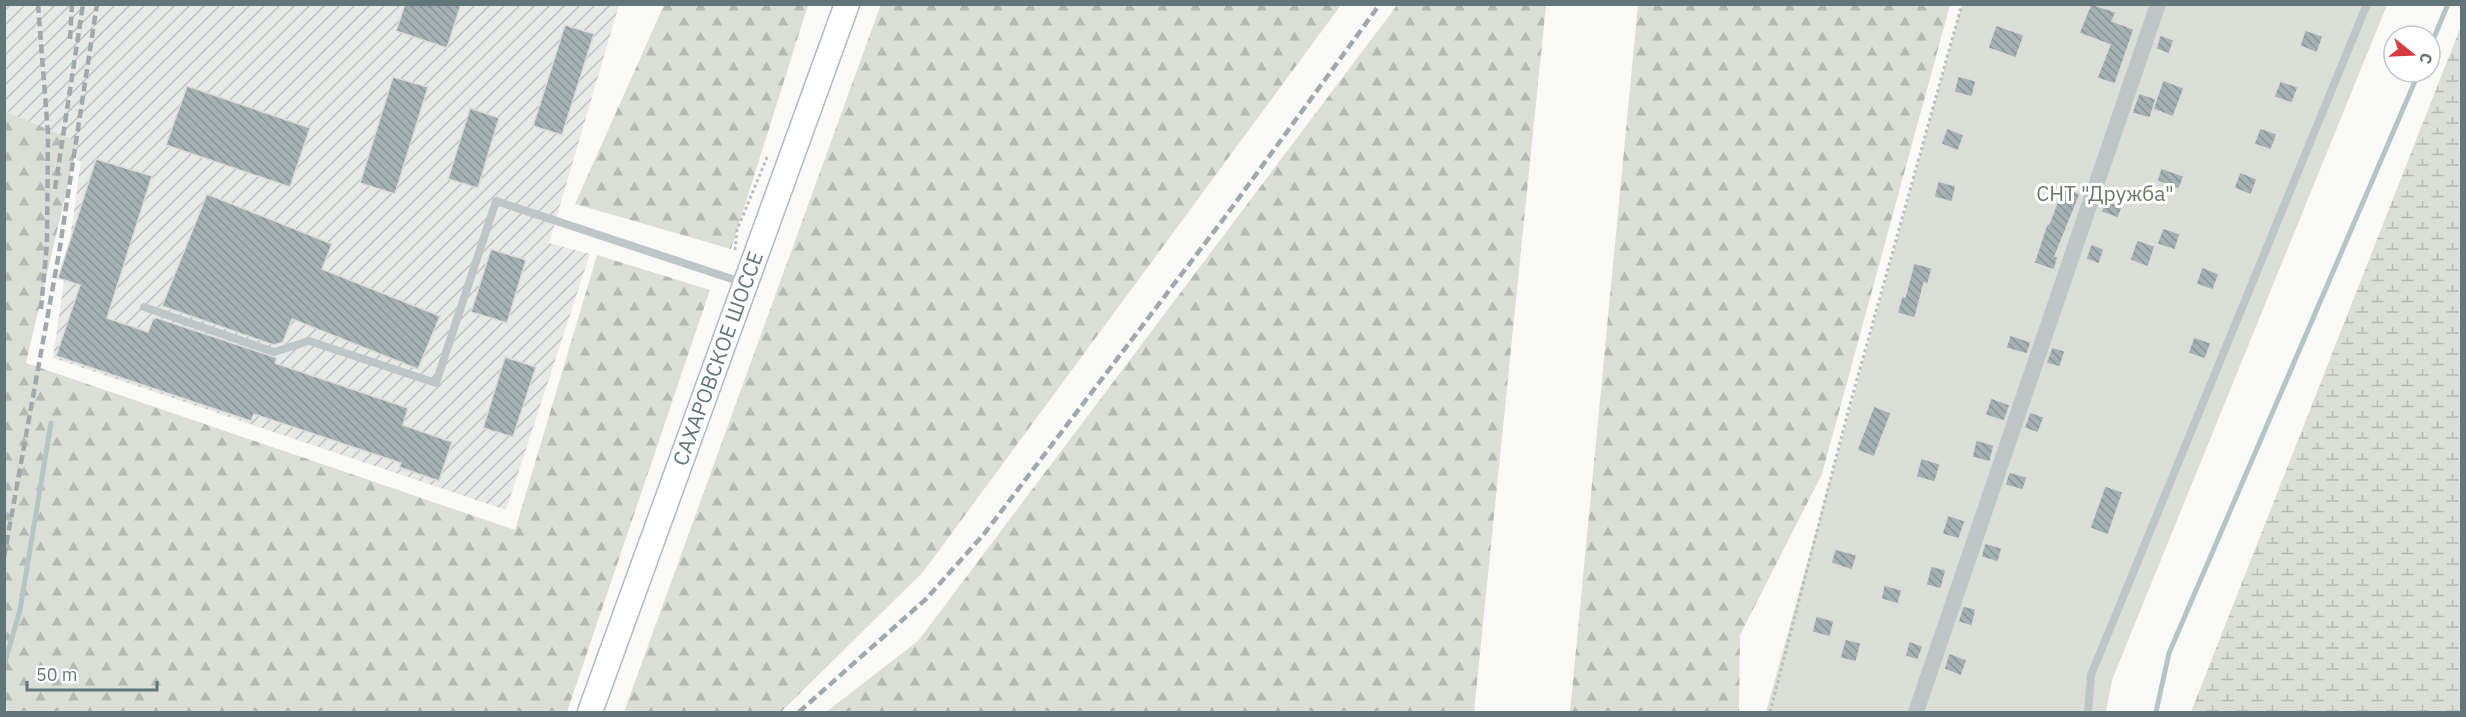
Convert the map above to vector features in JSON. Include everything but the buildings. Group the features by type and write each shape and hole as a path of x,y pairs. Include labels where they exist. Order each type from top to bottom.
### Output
{"main road":[{"name":"САХАРОВСКОЕ ШОССЕ","path":"590,712 847,4"}],"street":[{"path":"1917,712 2158,4"}],"lane":[{"path":"2088,712 2091,675 2367,4"},
{"path":"144,307 274,352 309,341 436,383 496,201 745,283"}],"path":[{"path":"1770,712 1850,408 1962,4"}],"shaded area":[{"path":"4,5 619,5 549,243 590,254 506,510 53,358 81,162 5,110"}],"green space":[{"path":"881,4 1341,5 923,572 781,712 624,712"},
{"path":"1398,4 1546,5 1474,712 826,712 918,641"},
{"path":"664,5 808,5 731,249 575,204"},
{"path":"1638,5 1950,5 1822,474 1740,635 1739,712 1570,712"},
{"name":"СНТ \"Дружба\"","path":"1962,5 2387,5 2112,680 2106,712 1766,712"},
{"path":"2461,26 2461,712 2191,712 2438,84 2442,84 2442,74"},
{"path":"4,111 78,142 26,363 515,530 597,255 710,290 567,712 5,712"}],"waterway":[{"path":"2440,24 2448,4"},
{"path":"2156,712 2169,653 2414,84"},
{"path":"4,665 20,610 51,423"}],"railway":[{"path":"38,4 48,134 47,243 41,309"},
{"path":"70,39 72,4"},
{"path":"55,189 83,4"},
{"path":"4,557 59,253 97,4"},
{"path":"799,712 926,599 984,534 1225,217 1380,4"}]}
